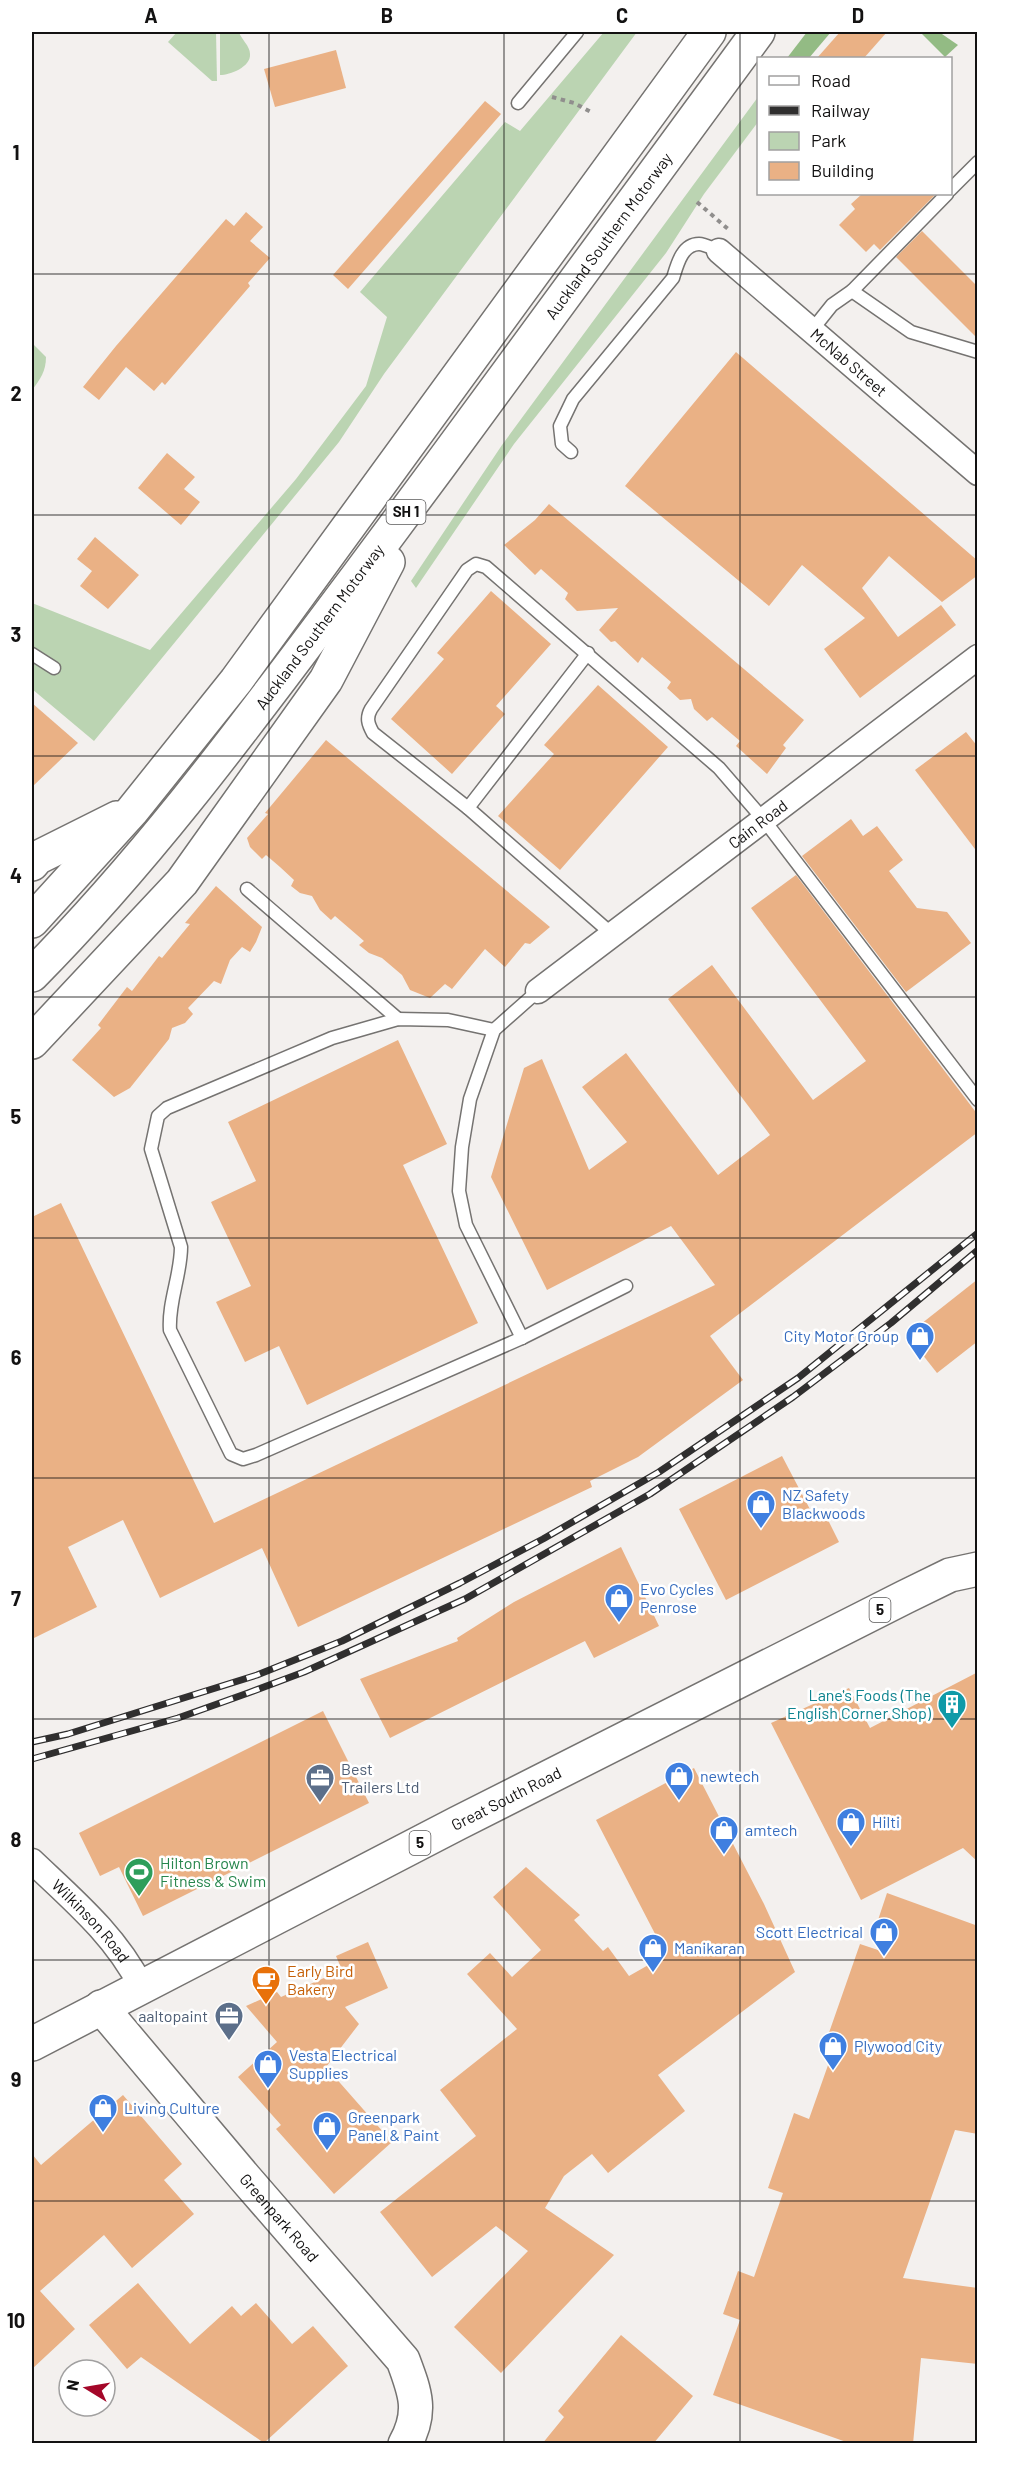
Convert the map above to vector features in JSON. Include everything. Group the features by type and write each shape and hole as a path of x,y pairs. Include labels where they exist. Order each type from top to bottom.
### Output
{"main road":[{"name":"Auckland Southern Motorway","path":"32,921 132,811 236,681 709,32"},
{"name":"Auckland Southern Motorway","path":"32,975 146,851 224,755 435,473 758,32"},
{"path":"32,1042 182,882 326,680 435,473"},
{"path":"32,864 37,858 132,811"},
{"name":"Great South Road","path":"32,2044 141,1986 964,1572 978,1546"},
{"name":"Greenpark Road","path":"101,2007 245,2178 404,2360 416,2395 417,2409 413,2428 405,2444"}],"street":[{"name":"McNab Street","path":"719,251 978,473"},
{"name":"Cain Road","path":"538,991 978,657"},
{"name":"Wilkinson Road","path":"32,1861 96,1921 118,1947 141,1986"}],"lane":[{"path":"518,103 577,32"},
{"path":"952,189 978,162"},
{"path":"813,330 832,305 852,291 946,195"},
{"path":"571,452 562,444 560,426 573,399 673,278 681,255 688,248 699,244 719,251"},
{"path":"852,291 910,332 978,352"},
{"path":"613,935 468,808 373,733 367,721 371,709 467,570 476,564 486,567 719,768 764,820 978,1100"},
{"path":"468,808 588,653"},
{"path":"32,654 54,668"},
{"path":"247,889 398,1019"},
{"path":"522,1338 466,1225 459,1191 462,1147 470,1099 494,1030 538,991"},
{"path":"494,1030 448,1020 398,1019 332,1038 166,1108 158,1116 151,1149 181,1247 181,1259 169,1317 170,1330 231,1454 243,1459 256,1455 522,1338 627,1287"}],"path":[{"path":"552,97 574,103 591,112"}],"green space":[{"path":"177,32 216,32 217,81 212,81 168,42"},
{"path":"220,32 239,32 250,54 244,66 229,74 220,75"},
{"path":"604,32 637,32 384,374 339,442 94,741 32,689 32,603 150,650 296,479 366,386 387,317 360,292 505,122 520,131"},
{"path":"807,32 831,32 810,57 788,57"},
{"path":"920,32 939,32 958,45 945,57"},
{"path":"757,98 757,123 704,194 666,253 514,444 416,588 411,581 502,445"},
{"path":"32,343 46,357 42,375 32,390"}],"building":[{"path":"840,32 887,32 865,57 818,57"},
{"path":"336,50 346,88 275,107 264,69"},
{"path":"485,101 501,114 348,289 333,275"},
{"path":"861,195 935,195 880,250 874,244 866,252 839,225 855,209 851,204"},
{"path":"246,212 263,227 250,241 270,258 248,283 250,286 165,385 162,382 154,391 126,367 99,400 83,387 226,219 234,226"},
{"path":"922,231 978,287 978,339 896,257"},
{"path":"736,352 978,561 978,575 942,602 889,556 862,588 898,637 941,605 956,625 860,698 824,649 865,618 802,565 769,606 625,486"},
{"path":"167,453 195,477 184,489 200,502 181,525 138,488"},
{"path":"549,504 804,720 783,745 786,748 767,774 736,746 740,741 712,717 707,721 694,709 691,699 680,700 667,688 671,682 642,657 638,663 615,641 611,642 599,630 618,608 577,611 565,599 568,593 541,569 535,575 504,545 535,520"},
{"path":"95,537 139,575 108,609 80,586 92,571 77,559"},
{"path":"491,591 551,644 496,706 505,714 452,774 391,719 444,659 437,653"},
{"path":"598,685 668,747 560,870 498,816 554,754 544,745"},
{"path":"32,703 78,743 32,787"},
{"path":"966,732 978,747 978,853 915,770"},
{"path":"326,740 550,927 530,944 525,943 505,967 485,949 452,989 445,984 430,998 410,990 402,975 382,958 369,953 359,945 364,941 335,916 331,920 320,910 312,896 300,893 291,886 294,880 280,867 266,855 262,859 250,847 247,838"},
{"path":"851,819 863,836 877,826 903,860 889,871 917,908 947,912 971,943 906,992 802,856"},
{"path":"796,875 978,1115 978,1132 710,1336 743,1380 638,1457 590,1481 592,1487 298,1627 262,1548 160,1598 123,1520 68,1547 97,1607 32,1639 32,1217 61,1203 214,1523 715,1285 671,1226 547,1290 491,1177 524,1068 542,1059 589,1170 627,1142 582,1087 626,1053 718,1175 770,1135 668,999 712,965 813,1100 866,1061 751,908"},
{"path":"216,886 262,927 256,942 250,952 242,947 230,960 221,984 214,981 188,1008 193,1014 185,1023 172,1028 169,1039 130,1088 114,1097 72,1060 101,1028 98,1025 127,987 132,991 159,956 162,958 190,924 185,923"},
{"path":"398,1040 447,1144 403,1165 478,1323 307,1405 279,1346 245,1362 216,1302 251,1286 211,1202 256,1181 228,1122"},
{"path":"978,1279 978,1341 937,1373 907,1335"},
{"name":"NZ Safety Blackwoods","path":"782,1456 813,1515 823,1510 839,1542 726,1600 679,1509"},
{"path":"621,1547 659,1626 594,1658 585,1641 390,1738 360,1679 458,1641 457,1638 514,1602"},
{"path":"978,1672 978,1862 963,1848 861,1900 771,1723 849,1688 870,1728"},
{"path":"323,1711 369,1803 143,1916 119,1867 100,1876 79,1833"},
{"path":"694,1768 764,1904 795,1972 658,2075 685,2111 608,2173 592,2154 564,2176 545,2208 614,2255 501,2373 454,2327 528,2251 496,2226 432,2277 380,2212 476,2136 440,2090 517,2029 467,1974 490,1953 512,1977 541,1950 493,1897 526,1867 580,1915 574,1920 603,1951 608,1947 629,1976 666,1955 596,1820"},
{"path":"887,1893 978,1926 978,2134 955,2130 903,2278 978,2288 978,2364 921,2358 913,2444 852,2444 713,2395 740,2320 723,2314 738,2271 754,2277 783,2193 768,2188 794,2113 809,2119 833,2051 824,2047 860,1944 887,1953 875,1929"},
{"path":"368,1942 388,1988 345,2007 359,2024 326,2067 392,2142 334,2194 276,2129 281,2125 238,2077 277,2042 246,2006 277,1992 281,1997 342,1970 336,1956"},
{"path":"123,2095 182,2164 164,2180 194,2214 132,2268 104,2235 40,2291 75,2329 32,2369 32,2154 41,2165"},
{"path":"138,2283 190,2344 232,2306 241,2316 256,2303 292,2344 313,2326 348,2366 264,2443 141,2357 127,2369 89,2325"},
{"path":"621,2335 693,2396 653,2444 542,2444 564,2417 558,2411"}],"railway":[{"path":"32,1742 68,1734 257,1675 342,1641 543,1539 659,1472 798,1378 978,1233"},
{"path":"32,1759 178,1718 248,1693 304,1672 465,1599 650,1494 793,1397 891,1323 978,1250"}],"place":[{"name":"City Motor Group","path":"920,1362"},
{"name":"NZ Safety Blackwoods","path":"761,1530"},
{"name":"Evo Cycles Penrose","path":"619,1624"},
{"name":"Lane's Foods (The English Corner Shop)","path":"952,1730"},
{"name":"newtech","path":"679,1802"},
{"name":"Best Trailers Ltd","path":"320,1804"},
{"name":"Hilti","path":"851,1848"},
{"name":"amtech","path":"724,1856"},
{"name":"Hilton Brown Fitness & Swim","path":"139,1898"},
{"name":"Scott Electrical","path":"884,1958"},
{"name":"Manikaran","path":"653,1974"},
{"name":"Early Bird Bakery","path":"266,2006"},
{"name":"aaltopaint","path":"229,2042"},
{"name":"Plywood City","path":"833,2072"},
{"name":"Vesta Electrical Supplies","path":"268,2090"},
{"name":"Living Culture","path":"103,2134"},
{"name":"Greenpark Panel & Paint","path":"327,2152"}]}
